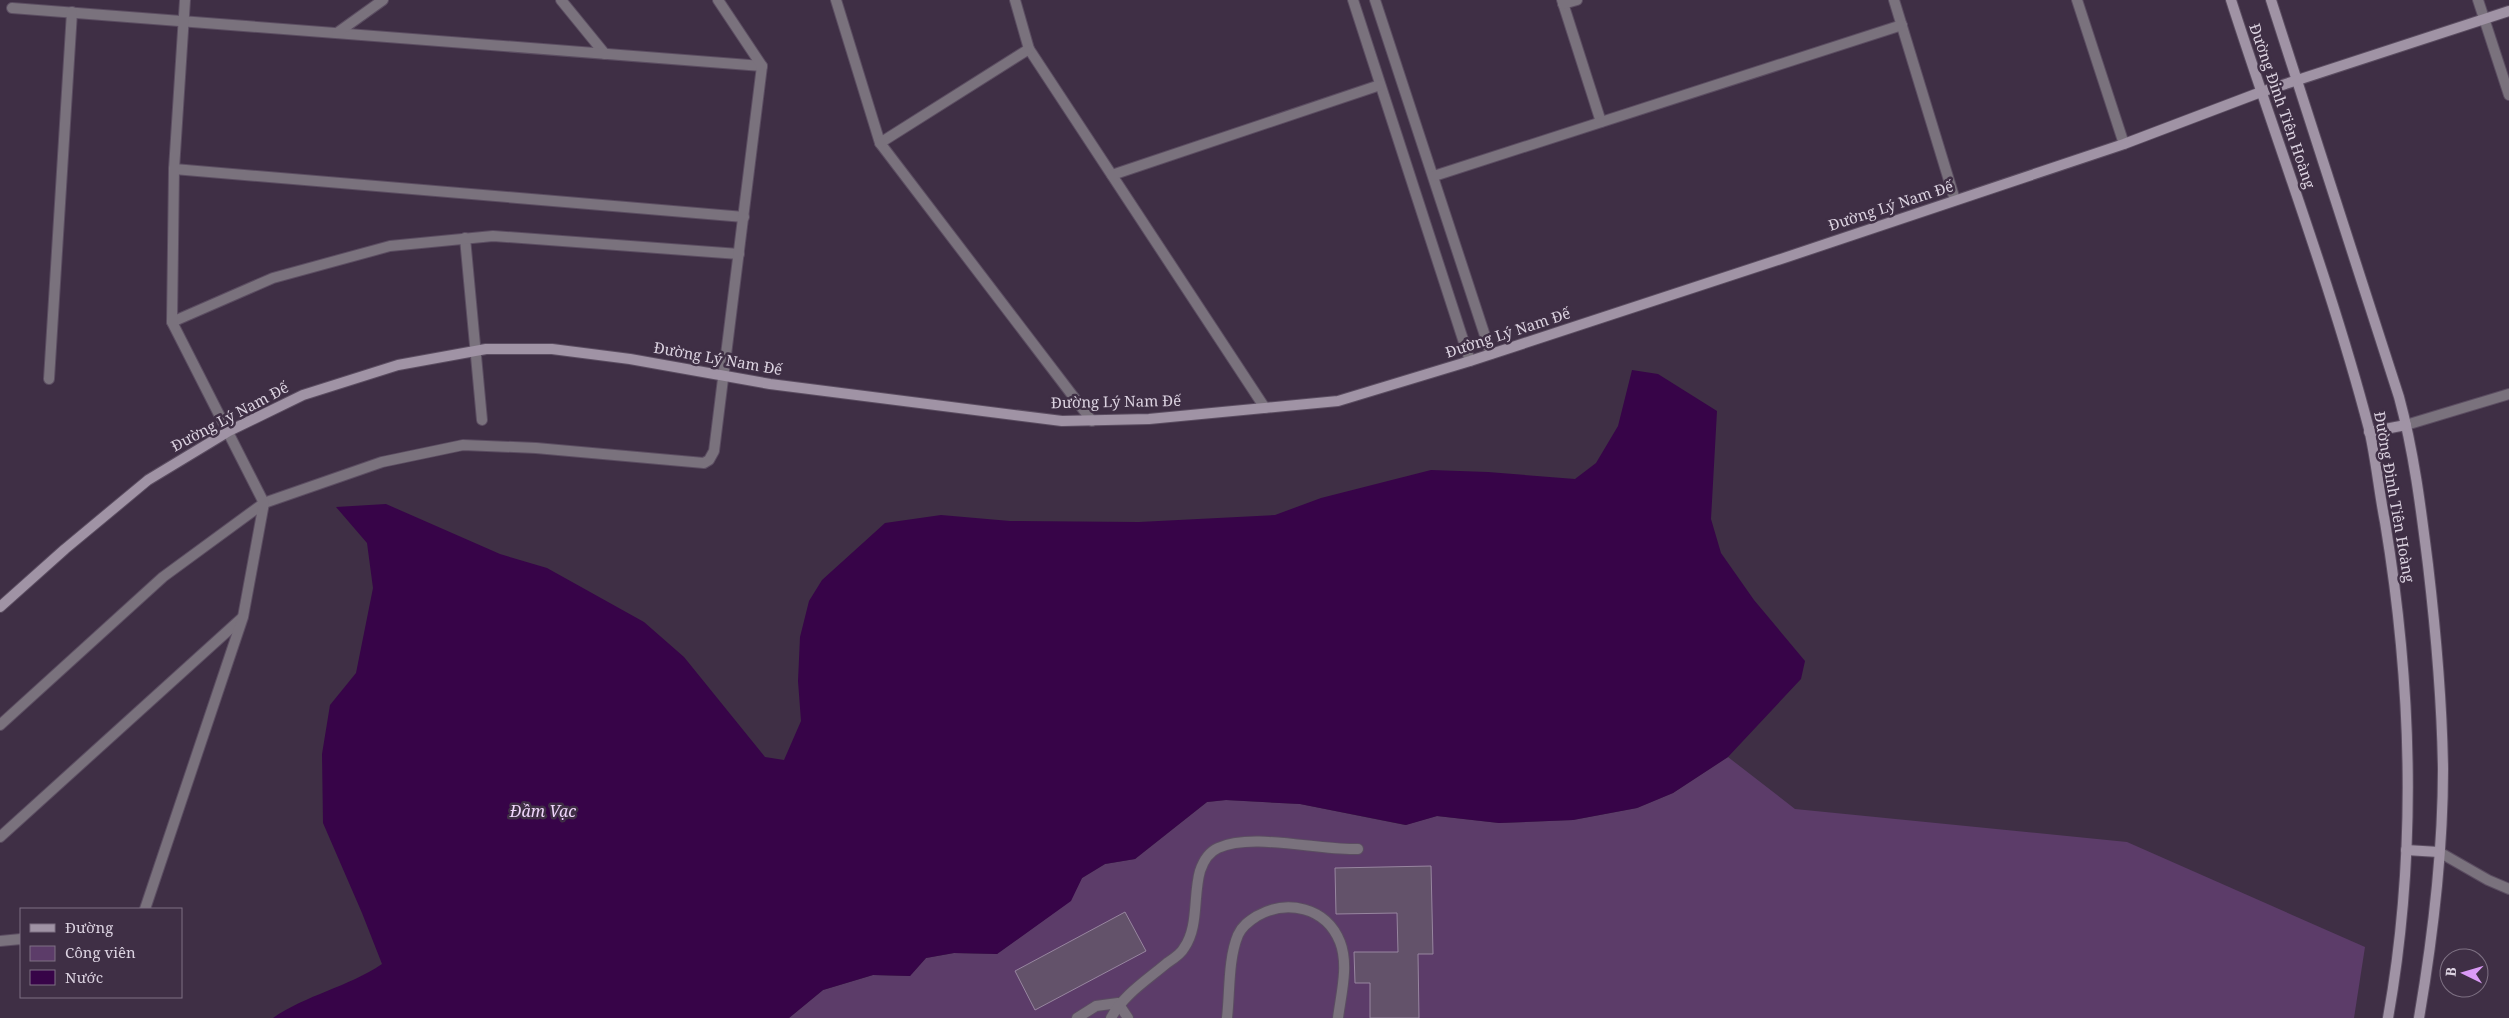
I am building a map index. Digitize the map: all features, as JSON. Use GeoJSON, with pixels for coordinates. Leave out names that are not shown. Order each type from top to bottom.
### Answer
{"type":"FeatureCollection","features":[{"type":"Feature","properties":{"kind":"street"},"geometry":{"type":"LineString","coordinates":[[145,908],[243,617],[264,503],[172,322],[174,169],[185,0]]}},
{"type":"Feature","properties":{"kind":"street"},"geometry":{"type":"LineString","coordinates":[[337,33],[383,0]]}},
{"type":"Feature","properties":{"kind":"street"},"geometry":{"type":"LineString","coordinates":[[561,0],[605,54]]}},
{"type":"Feature","properties":{"kind":"street"},"geometry":{"type":"LineString","coordinates":[[0,726],[163,577],[264,503],[382,462],[463,445],[536,448],[704,463],[709,460],[714,451],[762,66],[718,0]]}},
{"type":"Feature","properties":{"kind":"street"},"geometry":{"type":"LineString","coordinates":[[836,0],[880,143],[1092,421]]}},
{"type":"Feature","properties":{"kind":"street"},"geometry":{"type":"LineString","coordinates":[[1015,0],[1030,49],[1265,408]]}},
{"type":"Feature","properties":{"kind":"street"},"geometry":{"type":"LineString","coordinates":[[1353,0],[1470,361]]}},
{"type":"Feature","properties":{"kind":"street"},"geometry":{"type":"LineString","coordinates":[[1375,0],[1491,354]]}},
{"type":"Feature","properties":{"kind":"street"},"geometry":{"type":"LineString","coordinates":[[1577,0],[1563,2],[1601,122]]}},
{"type":"Feature","properties":{"kind":"street"},"geometry":{"type":"LineString","coordinates":[[1894,0],[1955,200]]}},
{"type":"Feature","properties":{"kind":"street"},"geometry":{"type":"LineString","coordinates":[[2077,0],[2124,144]]}},
{"type":"Feature","properties":{"kind":"street","name":"Đường Đinh Tiên Hoàng"},"geometry":{"type":"LineString","coordinates":[[2230,0],[2335,311],[2369,432],[2394,582],[2404,676],[2406,850],[2405,882],[2388,1018]]}},
{"type":"Feature","properties":{"kind":"street"},"geometry":{"type":"LineString","coordinates":[[2272,0],[2406,424],[2423,522],[2438,648],[2443,769],[2439,852],[2428,961],[2419,1018]]}},
{"type":"Feature","properties":{"kind":"street"},"geometry":{"type":"LineString","coordinates":[[2478,0],[2509,95]]}},
{"type":"Feature","properties":{"kind":"street"},"geometry":{"type":"LineString","coordinates":[[12,8],[762,66]]}},
{"type":"Feature","properties":{"kind":"street","name":"Đường Lý Nam Đế"},"geometry":{"type":"LineString","coordinates":[[0,607],[65,549],[148,480],[229,431],[303,395],[398,365],[474,352],[552,349],[630,359],[770,384],[1043,419],[1092,421],[1150,419],[1338,401],[1470,361],[2124,144],[2261,92],[2509,11]]}},
{"type":"Feature","properties":{"kind":"street"},"geometry":{"type":"LineString","coordinates":[[49,379],[72,12]]}},
{"type":"Feature","properties":{"kind":"street"},"geometry":{"type":"LineString","coordinates":[[1434,176],[1902,25]]}},
{"type":"Feature","properties":{"kind":"street"},"geometry":{"type":"LineString","coordinates":[[880,143],[1030,49]]}},
{"type":"Feature","properties":{"kind":"street"},"geometry":{"type":"LineString","coordinates":[[1112,175],[1380,85]]}},
{"type":"Feature","properties":{"kind":"street"},"geometry":{"type":"LineString","coordinates":[[174,169],[744,217]]}},
{"type":"Feature","properties":{"kind":"street"},"geometry":{"type":"LineString","coordinates":[[172,322],[274,278],[390,246],[493,236],[739,254]]}},
{"type":"Feature","properties":{"kind":"street"},"geometry":{"type":"LineString","coordinates":[[465,238],[474,352],[482,420]]}},
{"type":"Feature","properties":{"kind":"street"},"geometry":{"type":"LineString","coordinates":[[2369,432],[2406,424],[2509,394]]}},
{"type":"Feature","properties":{"kind":"street"},"geometry":{"type":"LineString","coordinates":[[0,838],[243,617]]}},
{"type":"Feature","properties":{"kind":"street"},"geometry":{"type":"LineString","coordinates":[[1111,1018],[1118,1003],[1183,950],[1190,937],[1196,885],[1201,867],[1208,855],[1218,848],[1236,843],[1271,842],[1358,849]]}},
{"type":"Feature","properties":{"kind":"street"},"geometry":{"type":"LineString","coordinates":[[2406,850],[2439,852],[2488,880],[2509,889]]}},
{"type":"Feature","properties":{"kind":"street"},"geometry":{"type":"LineString","coordinates":[[1227,1018],[1238,934],[1247,923],[1259,915],[1275,908],[1291,907],[1308,910],[1321,917],[1340,942],[1344,959],[1338,1018]]}},
{"type":"Feature","properties":{"kind":"street"},"geometry":{"type":"LineString","coordinates":[[0,941],[20,939]]}},
{"type":"Feature","properties":{"kind":"street"},"geometry":{"type":"LineString","coordinates":[[1077,1018],[1096,1006],[1118,1003]]}},
{"type":"Feature","properties":{"kind":"street"},"geometry":{"type":"LineString","coordinates":[[1118,1003],[1128,1018]]}},
{"type":"Feature","properties":{"kind":"green space"},"geometry":{"type":"Polygon","coordinates":[[[1728,757],[1795,809],[2127,842],[2365,947],[2354,1018],[789,1018],[823,990],[873,975],[910,976],[926,958],[954,953],[997,954],[1070,901],[1082,878],[1105,864],[1135,859],[1207,802],[1226,800],[1300,804],[1405,825],[1437,816],[1499,823],[1573,820],[1637,808],[1673,793],[1728,757]]]}},
{"type":"Feature","properties":{"kind":"water","name":"Đầm Vạc"},"geometry":{"type":"Polygon","coordinates":[[[1632,370],[1658,374],[1717,411],[1711,519],[1721,553],[1754,600],[1805,661],[1801,679],[1728,757],[1673,793],[1637,808],[1573,820],[1499,823],[1437,816],[1406,825],[1300,804],[1226,800],[1207,802],[1135,859],[1105,864],[1082,878],[1071,901],[997,954],[954,953],[926,958],[910,976],[873,975],[823,990],[789,1018],[273,1018],[299,1003],[355,979],[382,964],[323,823],[322,754],[330,705],[356,673],[373,588],[367,543],[336,507],[386,504],[500,554],[547,568],[644,622],[684,657],[765,757],[784,760],[801,721],[798,681],[800,637],[809,601],[822,580],[885,523],[941,515],[1010,521],[1139,522],[1275,515],[1321,498],[1431,470],[1488,472],[1575,479],[1596,463],[1618,426],[1632,370]]]}},
{"type":"Feature","properties":{"kind":"building"},"geometry":{"type":"Polygon","coordinates":[[[1431,866],[1433,954],[1418,954],[1419,1018],[1370,1018],[1370,983],[1355,983],[1354,952],[1398,952],[1397,913],[1336,914],[1335,868],[1431,866]]]}},
{"type":"Feature","properties":{"kind":"building"},"geometry":{"type":"Polygon","coordinates":[[[1125,912],[1146,951],[1035,1010],[1015,971],[1125,912]]]}}]}
